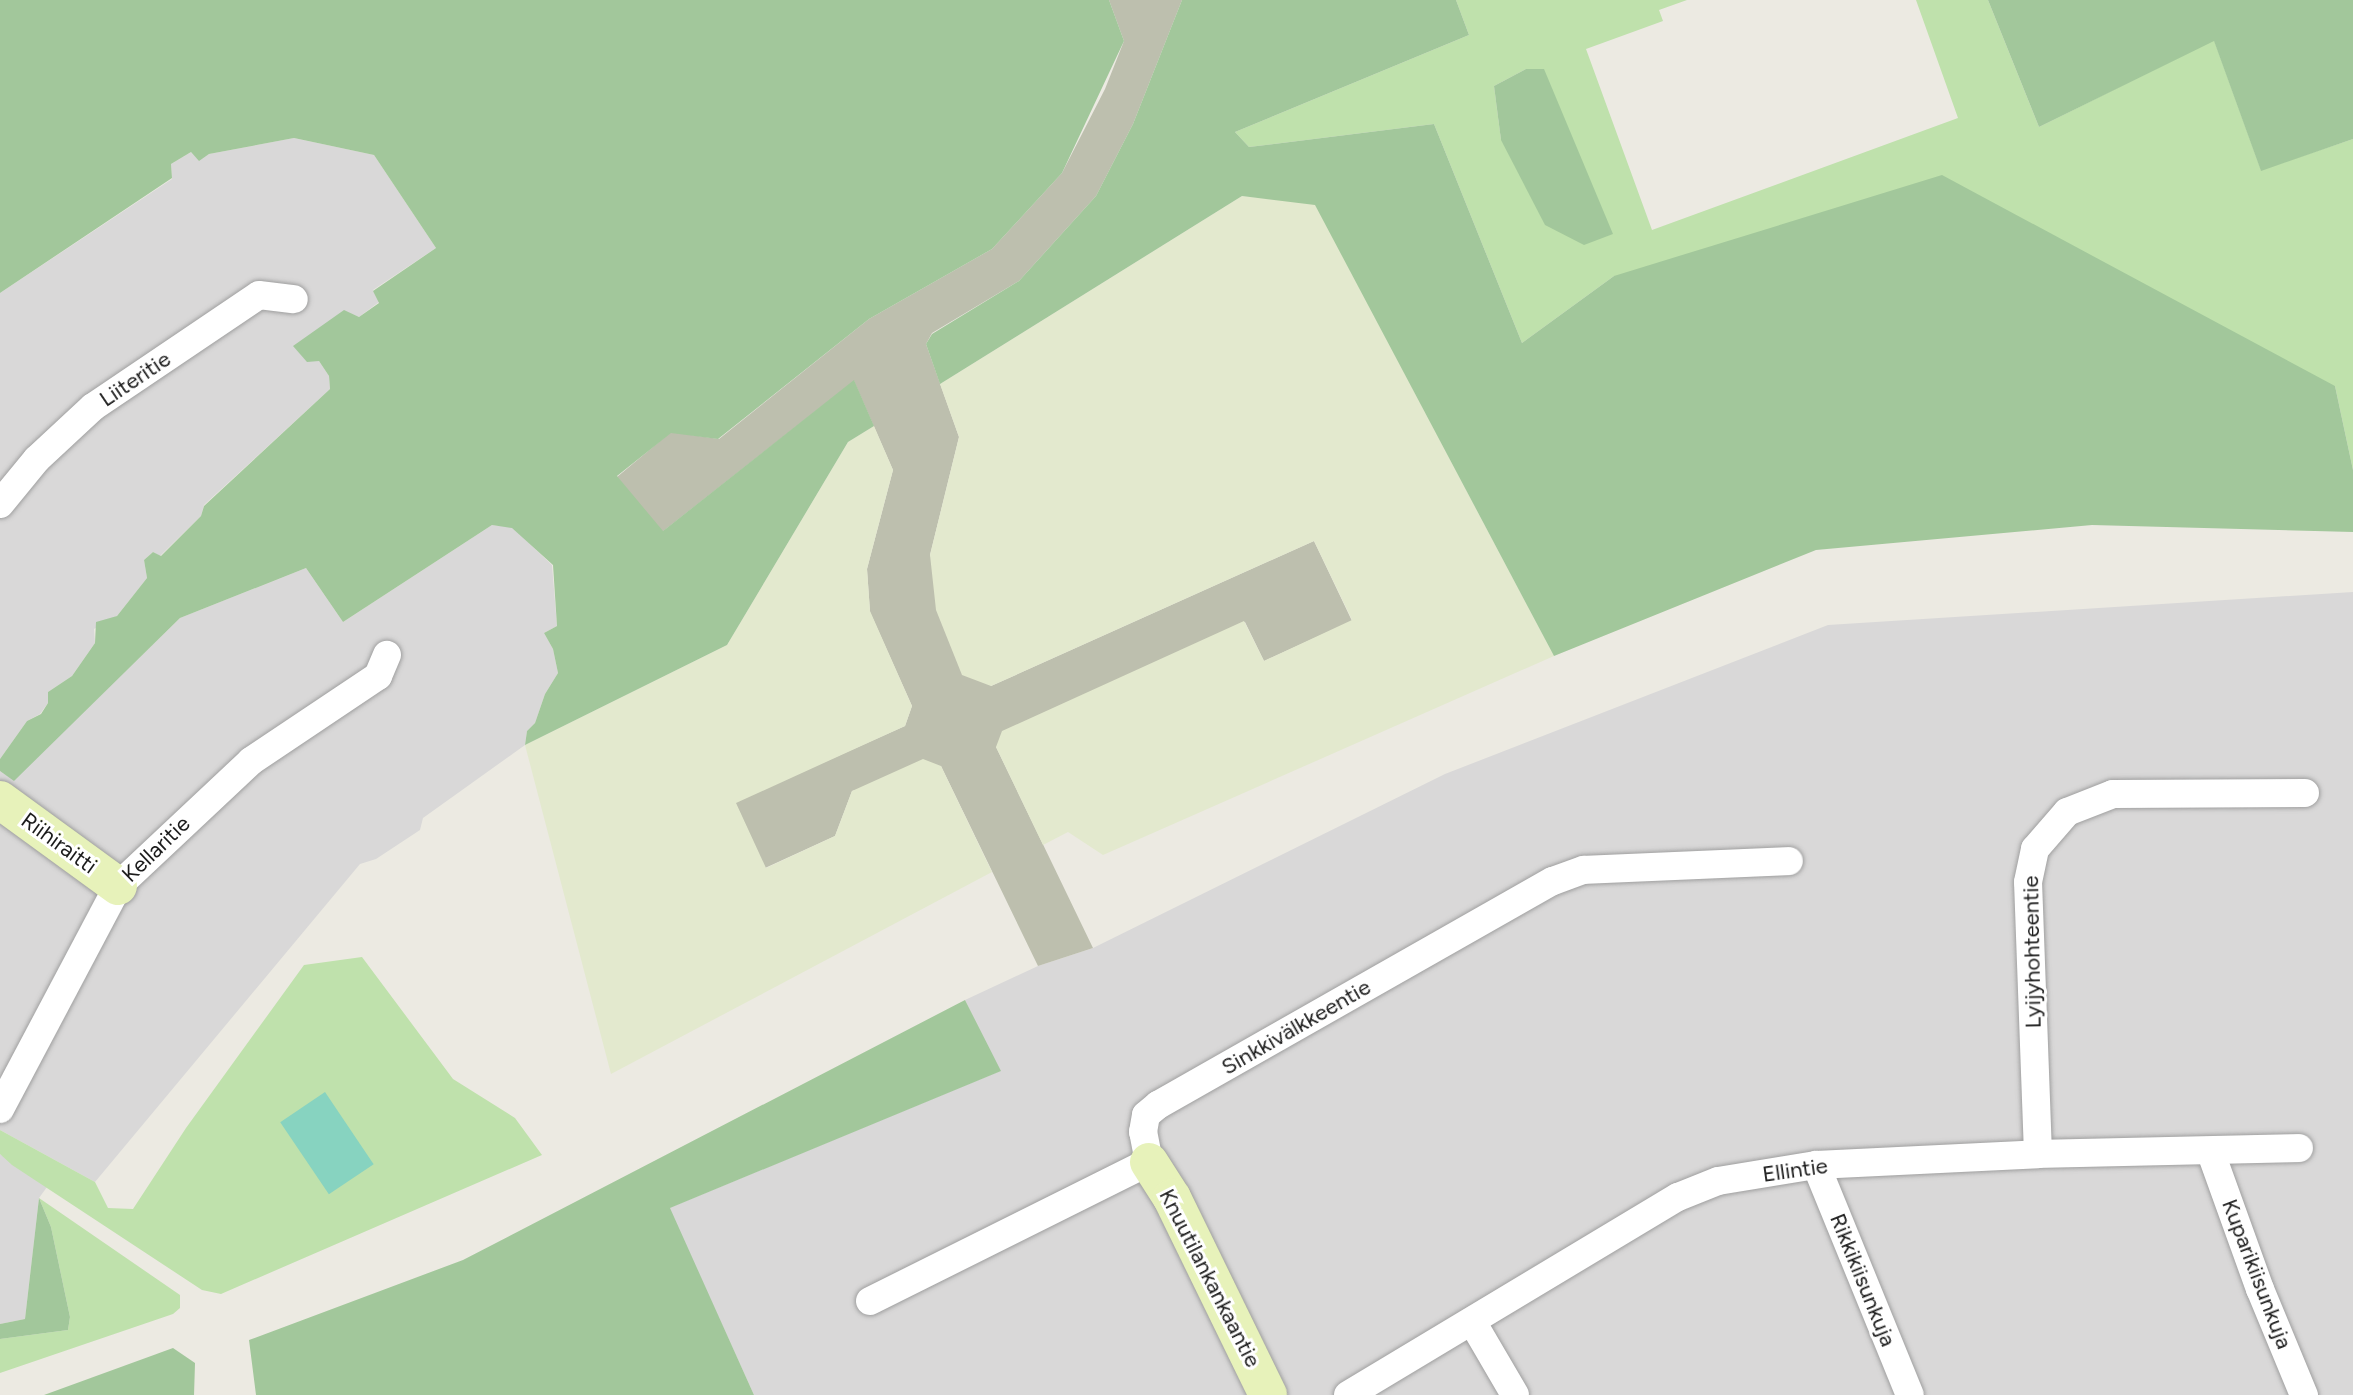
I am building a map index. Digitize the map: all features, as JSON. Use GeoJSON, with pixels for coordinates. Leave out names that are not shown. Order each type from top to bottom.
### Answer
{"type":"FeatureCollection","features":[{"type":"Feature","properties":{"kind":"street","name":"Liiteritie"},"geometry":{"type":"LineString","coordinates":[[0,504],[37,459],[93,407],[259,295],[294,299]]}},
{"type":"Feature","properties":{"kind":"street","name":"Kellaritie"},"geometry":{"type":"LineString","coordinates":[[0,1109],[118,886],[251,761],[378,676],[387,655]]}},
{"type":"Feature","properties":{"kind":"street","name":"Lyijyhohteentie"},"geometry":{"type":"LineString","coordinates":[[2038,1154],[2028,882],[2035,849],[2067,812],[2113,794],[2305,793]]}},
{"type":"Feature","properties":{"kind":"street","name":"Riihiraitti"},"geometry":{"type":"LineString","coordinates":[[0,800],[118,886]]}},
{"type":"Feature","properties":{"kind":"street","name":"Sinkkivälkkeentie"},"geometry":{"type":"LineString","coordinates":[[1149,1162],[1143,1132],[1146,1115],[1158,1105],[1553,881],[1584,870],[1789,861]]}},
{"type":"Feature","properties":{"kind":"street","name":"Ellintie"},"geometry":{"type":"LineString","coordinates":[[1348,1395],[1473,1323],[1678,1197],[1718,1181],[1816,1165],[2038,1154],[2211,1153],[2299,1148]]}},
{"type":"Feature","properties":{"kind":"street","name":"Kuparikiisunkuja"},"geometry":{"type":"LineString","coordinates":[[2211,1153],[2260,1289],[2304,1395]]}},
{"type":"Feature","properties":{"kind":"street"},"geometry":{"type":"LineString","coordinates":[[870,1301],[1149,1162]]}},
{"type":"Feature","properties":{"kind":"street","name":"Knuutilankankaantie"},"geometry":{"type":"LineString","coordinates":[[1149,1162],[1172,1198],[1268,1395]]}},
{"type":"Feature","properties":{"kind":"street","name":"Rikkikiisunkuja"},"geometry":{"type":"LineString","coordinates":[[1816,1165],[1910,1395]]}},
{"type":"Feature","properties":{"kind":"street"},"geometry":{"type":"LineString","coordinates":[[1473,1323],[1515,1395]]}},
{"type":"Feature","properties":{"kind":"shaded area"},"geometry":{"type":"Polygon","coordinates":[[[1109,0],[1182,0],[1133,124],[1096,196],[1019,281],[932,333],[926,344],[959,437],[930,555],[991,686],[1314,541],[1352,621],[1264,661],[1245,622],[996,747],[1093,948],[1038,966],[941,766],[852,791],[835,836],[765,868],[735,802],[905,726],[912,706],[870,612],[867,569],[893,470],[854,381],[662,532],[617,477],[671,432],[719,439],[869,319],[992,249],[1062,173],[1105,89],[1124,41],[1109,0]]]}},
{"type":"Feature","properties":{"kind":"shaded area"},"geometry":{"type":"Polygon","coordinates":[[[294,138],[374,155],[436,248],[373,290],[379,302],[359,317],[343,311],[319,361],[329,376],[330,389],[204,505],[201,516],[160,556],[153,552],[144,560],[147,578],[117,616],[94,629],[95,643],[72,676],[48,692],[48,703],[40,714],[27,721],[0,759],[0,293],[172,179],[171,164],[191,152],[199,160],[209,154],[294,138]]]}},
{"type":"Feature","properties":{"kind":"shaded area"},"geometry":{"type":"Polygon","coordinates":[[[1242,196],[1315,204],[1554,656],[1103,855],[1068,832],[1043,845],[996,747],[1002,731],[1244,621],[1264,661],[1352,620],[1314,541],[991,686],[962,675],[936,610],[930,555],[959,437],[940,384],[1242,196]]]}},
{"type":"Feature","properties":{"kind":"shaded area"},"geometry":{"type":"Polygon","coordinates":[[[874,426],[893,470],[867,569],[870,611],[912,706],[905,726],[736,803],[766,868],[835,836],[852,791],[923,759],[941,766],[992,872],[611,1074],[525,745],[727,645],[848,442],[874,426]]]}},
{"type":"Feature","properties":{"kind":"shaded area"},"geometry":{"type":"Polygon","coordinates":[[[492,525],[512,527],[552,565],[557,626],[544,633],[553,649],[558,673],[545,694],[535,723],[527,731],[525,745],[423,818],[420,830],[376,859],[360,864],[95,1182],[0,1130],[0,771],[14,780],[180,618],[306,568],[343,622],[492,525]]]}},
{"type":"Feature","properties":{"kind":"shaded area"},"geometry":{"type":"Polygon","coordinates":[[[2353,592],[2353,1395],[754,1395],[669,1208],[1000,1071],[965,1000],[1038,966],[1093,948],[1445,774],[1828,625],[2353,592]]]}},
{"type":"Feature","properties":{"kind":"shaded area"},"geometry":{"type":"Polygon","coordinates":[[[0,1154],[47,1187],[39,1198],[25,1319],[0,1324],[0,1154]]]}},
{"type":"Feature","properties":{"kind":"green space"},"geometry":{"type":"Polygon","coordinates":[[[0,0],[1109,0],[1124,41],[1062,173],[992,249],[869,319],[718,439],[671,433],[617,476],[663,531],[854,380],[874,426],[848,442],[727,645],[525,745],[527,731],[535,723],[545,694],[558,673],[553,649],[544,633],[557,626],[553,565],[512,528],[492,525],[343,622],[306,568],[180,618],[14,781],[0,771],[0,759],[27,721],[41,714],[48,703],[48,692],[72,676],[95,643],[96,622],[117,616],[147,578],[144,560],[153,552],[161,556],[201,516],[204,506],[330,389],[329,376],[319,361],[307,362],[293,346],[344,310],[359,317],[379,303],[373,291],[436,248],[374,155],[294,138],[209,154],[199,161],[191,152],[171,164],[172,178],[0,293],[0,0]]]}},
{"type":"Feature","properties":{"kind":"green space"},"geometry":{"type":"Polygon","coordinates":[[[1182,0],[1456,0],[1469,35],[1235,132],[1249,147],[1434,124],[1522,343],[1614,276],[1942,175],[2335,386],[2353,470],[2353,532],[2092,525],[1816,550],[1554,656],[1315,205],[1242,196],[940,384],[926,344],[932,334],[1019,281],[1096,196],[1133,124],[1182,0]]]}},
{"type":"Feature","properties":{"kind":"green space"},"geometry":{"type":"Polygon","coordinates":[[[1456,0],[1687,0],[1659,10],[1663,21],[1586,49],[1652,230],[1958,118],[1916,0],[1988,0],[2039,127],[2214,40],[2261,170],[2353,139],[2353,470],[2335,386],[1614,276],[1522,343],[1434,124],[1249,147],[1235,132],[1469,35],[1456,0]],[[1526,69],[1494,86],[1501,140],[1526,69]]]}},
{"type":"Feature","properties":{"kind":"green space"},"geometry":{"type":"Polygon","coordinates":[[[1988,0],[2353,0],[2353,139],[2261,171],[2214,41],[2039,127],[1988,0]]]}},
{"type":"Feature","properties":{"kind":"green space"},"geometry":{"type":"Polygon","coordinates":[[[1526,69],[1544,69],[1613,234],[1584,245],[1545,225],[1501,140],[1494,86],[1526,69]]]}},
{"type":"Feature","properties":{"kind":"green space"},"geometry":{"type":"Polygon","coordinates":[[[362,957],[453,1079],[515,1118],[542,1155],[221,1294],[202,1290],[12,1165],[0,1154],[0,1130],[95,1182],[108,1208],[133,1209],[186,1128],[304,965],[362,957]]]}},
{"type":"Feature","properties":{"kind":"green space"},"geometry":{"type":"Polygon","coordinates":[[[965,1000],[1001,1071],[670,1208],[754,1395],[256,1395],[249,1340],[463,1260],[965,1000]]]}},
{"type":"Feature","properties":{"kind":"green space"},"geometry":{"type":"Polygon","coordinates":[[[325,1092],[374,1164],[329,1194],[280,1122],[325,1092]]]}},
{"type":"Feature","properties":{"kind":"green space"},"geometry":{"type":"Polygon","coordinates":[[[39,1198],[180,1295],[180,1308],[173,1314],[0,1373],[0,1339],[68,1330],[70,1317],[51,1227],[39,1198]]]}},
{"type":"Feature","properties":{"kind":"green space"},"geometry":{"type":"Polygon","coordinates":[[[39,1198],[51,1227],[70,1317],[68,1330],[0,1339],[0,1324],[25,1319],[39,1198]]]}},
{"type":"Feature","properties":{"kind":"green space"},"geometry":{"type":"Polygon","coordinates":[[[173,1348],[195,1363],[194,1395],[44,1395],[173,1348]]]}}]}
